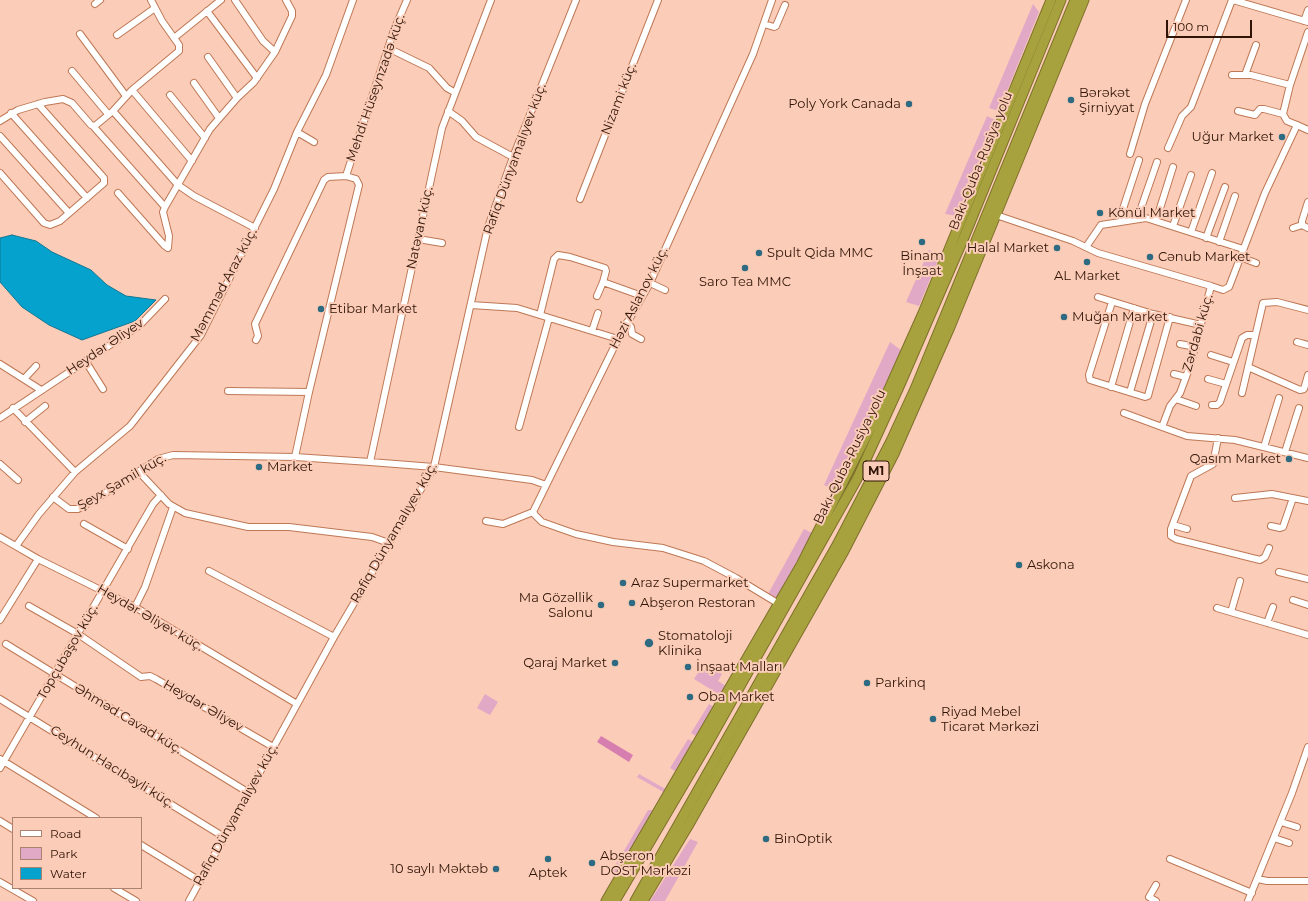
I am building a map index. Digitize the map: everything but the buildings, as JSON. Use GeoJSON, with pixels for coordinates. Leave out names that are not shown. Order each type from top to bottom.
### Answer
{"type":"FeatureCollection","features":[{"type":"Feature","properties":{"kind":"highway"},"geometry":{"type":"LineString","coordinates":[[606,901],[779,604],[818,532],[880,409],[925,306],[1051,0]]}},
{"type":"Feature","properties":{"kind":"highway","name":"Bakı-Quba-Rusiya yolu"},"geometry":{"type":"LineString","coordinates":[[615,901],[708,744],[857,479],[965,235],[1061,0]]}},
{"type":"Feature","properties":{"kind":"highway","name":"Bakı-Quba-Rusiya yolu"},"geometry":{"type":"LineString","coordinates":[[635,901],[834,552],[869,486],[915,389],[1075,0]]}},
{"type":"Feature","properties":{"kind":"highway"},"geometry":{"type":"LineString","coordinates":[[643,901],[688,826],[829,578],[884,476],[944,342],[1084,0]]}},
{"type":"Feature","properties":{"kind":"street"},"geometry":{"type":"LineString","coordinates":[[93,126],[110,112],[132,90],[179,51],[179,45],[151,0]]}},
{"type":"Feature","properties":{"kind":"street"},"geometry":{"type":"LineString","coordinates":[[174,38],[221,0]]}},
{"type":"Feature","properties":{"kind":"street"},"geometry":{"type":"LineString","coordinates":[[235,0],[263,41],[275,52]]}},
{"type":"Feature","properties":{"kind":"street"},"geometry":{"type":"LineString","coordinates":[[118,193],[167,248],[169,247],[164,217],[165,207],[205,138],[219,118],[257,78],[275,52],[292,16],[290,7],[286,0]]}},
{"type":"Feature","properties":{"kind":"street","name":"Məmməd Araz küç."},"geometry":{"type":"LineString","coordinates":[[16,546],[53,497],[75,472],[130,426],[201,335],[274,189],[297,132],[333,59],[353,0]]}},
{"type":"Feature","properties":{"kind":"street","name":"Mehdi Hüseynzadə küç."},"geometry":{"type":"LineString","coordinates":[[346,176],[388,48],[407,0]]}},
{"type":"Feature","properties":{"kind":"street","name":"Natəvan küç."},"geometry":{"type":"LineString","coordinates":[[370,462],[436,148],[454,92],[491,0]]}},
{"type":"Feature","properties":{"kind":"street","name":"Rafiq Dünyamalıyev küç."},"geometry":{"type":"LineString","coordinates":[[189,901],[334,637],[434,467],[488,227],[513,157],[576,0]]}},
{"type":"Feature","properties":{"kind":"street","name":"Nizami küç."},"geometry":{"type":"LineString","coordinates":[[580,198],[658,0]]}},
{"type":"Feature","properties":{"kind":"street","name":"Həzi Aslanov küç."},"geometry":{"type":"LineString","coordinates":[[533,512],[618,339],[650,283],[743,77],[772,0]]}},
{"type":"Feature","properties":{"kind":"street"},"geometry":{"type":"LineString","coordinates":[[1130,154],[1145,104],[1186,0]]}},
{"type":"Feature","properties":{"kind":"street"},"geometry":{"type":"LineString","coordinates":[[1168,148],[1184,113],[1191,107],[1233,0],[1306,21],[1308,10]]}},
{"type":"Feature","properties":{"kind":"street"},"geometry":{"type":"LineString","coordinates":[[764,24],[774,27],[776,26],[785,5]]}},
{"type":"Feature","properties":{"kind":"street"},"geometry":{"type":"LineString","coordinates":[[117,35],[155,8]]}},
{"type":"Feature","properties":{"kind":"street"},"geometry":{"type":"LineString","coordinates":[[207,11],[257,78]]}},
{"type":"Feature","properties":{"kind":"street"},"geometry":{"type":"LineString","coordinates":[[1308,32],[1290,84],[1283,114],[1287,121],[1308,130]]}},
{"type":"Feature","properties":{"kind":"street"},"geometry":{"type":"LineString","coordinates":[[80,34],[126,96]]}},
{"type":"Feature","properties":{"kind":"street"},"geometry":{"type":"LineString","coordinates":[[1246,75],[1256,45]]}},
{"type":"Feature","properties":{"kind":"street"},"geometry":{"type":"LineString","coordinates":[[388,48],[429,68],[447,88],[454,92]]}},
{"type":"Feature","properties":{"kind":"street"},"geometry":{"type":"LineString","coordinates":[[208,57],[237,98]]}},
{"type":"Feature","properties":{"kind":"street"},"geometry":{"type":"LineString","coordinates":[[72,71],[178,185],[194,196],[255,228]]}},
{"type":"Feature","properties":{"kind":"street"},"geometry":{"type":"LineString","coordinates":[[1232,75],[1246,75],[1290,84]]}},
{"type":"Feature","properties":{"kind":"street"},"geometry":{"type":"LineString","coordinates":[[194,83],[219,118]]}},
{"type":"Feature","properties":{"kind":"street"},"geometry":{"type":"LineString","coordinates":[[132,90],[192,162]]}},
{"type":"Feature","properties":{"kind":"street"},"geometry":{"type":"LineString","coordinates":[[170,95],[205,138]]}},
{"type":"Feature","properties":{"kind":"street"},"geometry":{"type":"LineString","coordinates":[[0,121],[11,113],[38,104],[58,99],[68,101],[93,126],[165,207]]}},
{"type":"Feature","properties":{"kind":"street"},"geometry":{"type":"LineString","coordinates":[[0,173],[44,223],[50,225],[60,221],[104,183],[104,178],[38,104]]}},
{"type":"Feature","properties":{"kind":"street"},"geometry":{"type":"LineString","coordinates":[[1238,111],[1254,114],[1264,109],[1283,114]]}},
{"type":"Feature","properties":{"kind":"street"},"geometry":{"type":"LineString","coordinates":[[448,110],[462,121],[476,137],[513,157]]}},
{"type":"Feature","properties":{"kind":"street"},"geometry":{"type":"LineString","coordinates":[[11,113],[87,198]]}},
{"type":"Feature","properties":{"kind":"street","name":"Zərdabi küç."},"geometry":{"type":"LineString","coordinates":[[1162,427],[1170,406],[1176,399],[1186,377],[1196,347],[1211,286],[1224,290],[1228,288],[1265,193],[1297,126]]}},
{"type":"Feature","properties":{"kind":"street"},"geometry":{"type":"LineString","coordinates":[[297,132],[314,142]]}},
{"type":"Feature","properties":{"kind":"street"},"geometry":{"type":"LineString","coordinates":[[0,136],[69,213]]}},
{"type":"Feature","properties":{"kind":"street"},"geometry":{"type":"LineString","coordinates":[[1122,221],[1122,215],[1139,160]]}},
{"type":"Feature","properties":{"kind":"street"},"geometry":{"type":"LineString","coordinates":[[1140,218],[1140,210],[1156,162]]}},
{"type":"Feature","properties":{"kind":"street"},"geometry":{"type":"LineString","coordinates":[[1156,221],[1173,167]]}},
{"type":"Feature","properties":{"kind":"street"},"geometry":{"type":"LineString","coordinates":[[1191,232],[1212,173]]}},
{"type":"Feature","properties":{"kind":"street"},"geometry":{"type":"LineString","coordinates":[[1173,226],[1191,175]]}},
{"type":"Feature","properties":{"kind":"street","name":"Mehdi Hüseynzadə küç."},"geometry":{"type":"LineString","coordinates":[[256,340],[258,336],[256,324],[324,180],[328,176],[346,176],[356,180],[359,185],[309,392],[295,457]]}},
{"type":"Feature","properties":{"kind":"street"},"geometry":{"type":"LineString","coordinates":[[1206,238],[1225,186]]}},
{"type":"Feature","properties":{"kind":"street"},"geometry":{"type":"LineString","coordinates":[[1219,242],[1235,196]]}},
{"type":"Feature","properties":{"kind":"street"},"geometry":{"type":"LineString","coordinates":[[1293,228],[1305,226],[1302,221],[1308,202]]}},
{"type":"Feature","properties":{"kind":"street"},"geometry":{"type":"LineString","coordinates":[[996,215],[1073,241],[1110,257],[1211,286]]}},
{"type":"Feature","properties":{"kind":"street"},"geometry":{"type":"LineString","coordinates":[[1086,247],[1101,225],[1140,218],[1173,226],[1243,249]]}},
{"type":"Feature","properties":{"kind":"street"},"geometry":{"type":"LineString","coordinates":[[418,239],[442,244]]}},
{"type":"Feature","properties":{"kind":"street"},"geometry":{"type":"LineString","coordinates":[[540,315],[554,259],[558,255],[570,257],[605,268],[606,271],[603,282],[597,296]]}},
{"type":"Feature","properties":{"kind":"street"},"geometry":{"type":"LineString","coordinates":[[1240,257],[1256,263]]}},
{"type":"Feature","properties":{"kind":"street"},"geometry":{"type":"LineString","coordinates":[[603,282],[642,296]]}},
{"type":"Feature","properties":{"kind":"street"},"geometry":{"type":"LineString","coordinates":[[650,283],[665,290]]}},
{"type":"Feature","properties":{"kind":"street"},"geometry":{"type":"LineString","coordinates":[[1098,297],[1153,314],[1202,325]]}},
{"type":"Feature","properties":{"kind":"street","name":"Heydər Əliyev"},"geometry":{"type":"LineString","coordinates":[[1,414],[86,362],[140,325],[165,299]]}},
{"type":"Feature","properties":{"kind":"street"},"geometry":{"type":"LineString","coordinates":[[1242,393],[1261,306],[1267,301],[1308,310]]}},
{"type":"Feature","properties":{"kind":"street"},"geometry":{"type":"LineString","coordinates":[[1112,302],[1089,378],[1092,382],[1145,397],[1148,396],[1170,317]]}},
{"type":"Feature","properties":{"kind":"street"},"geometry":{"type":"LineString","coordinates":[[471,305],[511,307],[618,339]]}},
{"type":"Feature","properties":{"kind":"street"},"geometry":{"type":"LineString","coordinates":[[1111,387],[1134,308]]}},
{"type":"Feature","properties":{"kind":"street"},"geometry":{"type":"LineString","coordinates":[[592,331],[598,313]]}},
{"type":"Feature","properties":{"kind":"street"},"geometry":{"type":"LineString","coordinates":[[1130,392],[1153,314]]}},
{"type":"Feature","properties":{"kind":"street"},"geometry":{"type":"LineString","coordinates":[[519,427],[549,318]]}},
{"type":"Feature","properties":{"kind":"street"},"geometry":{"type":"LineString","coordinates":[[627,322],[631,327],[632,334],[641,339]]}},
{"type":"Feature","properties":{"kind":"street"},"geometry":{"type":"LineString","coordinates":[[1212,405],[1219,404],[1243,336],[1255,335]]}},
{"type":"Feature","properties":{"kind":"street"},"geometry":{"type":"LineString","coordinates":[[1297,342],[1308,345]]}},
{"type":"Feature","properties":{"kind":"street"},"geometry":{"type":"LineString","coordinates":[[1180,344],[1196,347]]}},
{"type":"Feature","properties":{"kind":"street"},"geometry":{"type":"LineString","coordinates":[[1211,355],[1233,362]]}},
{"type":"Feature","properties":{"kind":"street"},"geometry":{"type":"LineString","coordinates":[[86,362],[103,388]]}},
{"type":"Feature","properties":{"kind":"street"},"geometry":{"type":"LineString","coordinates":[[0,364],[41,390]]}},
{"type":"Feature","properties":{"kind":"street"},"geometry":{"type":"LineString","coordinates":[[24,379],[36,366]]}},
{"type":"Feature","properties":{"kind":"street"},"geometry":{"type":"LineString","coordinates":[[1248,367],[1300,390],[1304,389],[1308,375]]}},
{"type":"Feature","properties":{"kind":"street"},"geometry":{"type":"LineString","coordinates":[[1174,374],[1186,377]]}},
{"type":"Feature","properties":{"kind":"street"},"geometry":{"type":"LineString","coordinates":[[1208,379],[1226,384]]}},
{"type":"Feature","properties":{"kind":"street"},"geometry":{"type":"LineString","coordinates":[[228,391],[309,392]]}},
{"type":"Feature","properties":{"kind":"street"},"geometry":{"type":"LineString","coordinates":[[1264,447],[1279,398]]}},
{"type":"Feature","properties":{"kind":"street"},"geometry":{"type":"LineString","coordinates":[[1176,399],[1196,406]]}},
{"type":"Feature","properties":{"kind":"street"},"geometry":{"type":"LineString","coordinates":[[25,422],[45,406]]}},
{"type":"Feature","properties":{"kind":"street"},"geometry":{"type":"LineString","coordinates":[[13,408],[75,472]]}},
{"type":"Feature","properties":{"kind":"street"},"geometry":{"type":"LineString","coordinates":[[1285,452],[1298,408]]}},
{"type":"Feature","properties":{"kind":"street"},"geometry":{"type":"LineString","coordinates":[[1124,413],[1187,436],[1218,438],[1308,458]]}},
{"type":"Feature","properties":{"kind":"street"},"geometry":{"type":"LineString","coordinates":[[1218,438],[1213,464],[1191,476],[1170,533],[1173,538],[1251,558],[1264,559],[1269,548]]}},
{"type":"Feature","properties":{"kind":"street","name":"Şeyx Şamil küç."},"geometry":{"type":"LineString","coordinates":[[53,497],[68,509],[78,509],[158,459],[168,455],[295,457],[434,467],[532,480],[546,485]]}},
{"type":"Feature","properties":{"kind":"street"},"geometry":{"type":"LineString","coordinates":[[0,464],[18,480]]}},
{"type":"Feature","properties":{"kind":"street"},"geometry":{"type":"LineString","coordinates":[[139,472],[173,507],[185,513],[248,527],[289,527],[372,537],[389,543]]}},
{"type":"Feature","properties":{"kind":"street"},"geometry":{"type":"LineString","coordinates":[[1235,498],[1268,494],[1308,501]]}},
{"type":"Feature","properties":{"kind":"street","name":"Topçubaşov küç."},"geometry":{"type":"LineString","coordinates":[[0,768],[2,760],[55,674],[153,504],[161,495]]}},
{"type":"Feature","properties":{"kind":"street"},"geometry":{"type":"LineString","coordinates":[[1271,526],[1280,528],[1283,527],[1293,498]]}},
{"type":"Feature","properties":{"kind":"street"},"geometry":{"type":"LineString","coordinates":[[135,607],[144,587],[173,507]]}},
{"type":"Feature","properties":{"kind":"street"},"geometry":{"type":"LineString","coordinates":[[486,521],[503,524],[533,512],[538,519],[547,524],[576,534],[613,542],[663,548],[704,562],[736,578],[779,604]]}},
{"type":"Feature","properties":{"kind":"street"},"geometry":{"type":"LineString","coordinates":[[84,524],[128,549]]}},
{"type":"Feature","properties":{"kind":"street"},"geometry":{"type":"LineString","coordinates":[[1173,525],[1187,529]]}},
{"type":"Feature","properties":{"kind":"street","name":"Heydər Əliyev küç."},"geometry":{"type":"LineString","coordinates":[[0,537],[38,560],[103,590],[135,607],[297,704]]}},
{"type":"Feature","properties":{"kind":"street"},"geometry":{"type":"LineString","coordinates":[[0,620],[38,560]]}},
{"type":"Feature","properties":{"kind":"street"},"geometry":{"type":"LineString","coordinates":[[209,572],[334,637]]}},
{"type":"Feature","properties":{"kind":"street"},"geometry":{"type":"LineString","coordinates":[[1279,572],[1308,579]]}},
{"type":"Feature","properties":{"kind":"street"},"geometry":{"type":"LineString","coordinates":[[1231,612],[1240,580]]}},
{"type":"Feature","properties":{"kind":"street"},"geometry":{"type":"LineString","coordinates":[[1293,600],[1308,605]]}},
{"type":"Feature","properties":{"kind":"street","name":"Heydər Əliyev"},"geometry":{"type":"LineString","coordinates":[[29,606],[78,634],[141,677],[150,676],[156,679],[273,747]]}},
{"type":"Feature","properties":{"kind":"street"},"geometry":{"type":"LineString","coordinates":[[1267,623],[1272,607]]}},
{"type":"Feature","properties":{"kind":"street"},"geometry":{"type":"LineString","coordinates":[[1216,608],[1308,635]]}},
{"type":"Feature","properties":{"kind":"street","name":"Əhməd Cavad küç."},"geometry":{"type":"LineString","coordinates":[[6,644],[249,793]]}},
{"type":"Feature","properties":{"kind":"street","name":"Ceyhun Hacıbəyli küç."},"geometry":{"type":"LineString","coordinates":[[0,699],[30,716],[224,837]]}},
{"type":"Feature","properties":{"kind":"street"},"geometry":{"type":"LineString","coordinates":[[1248,901],[1281,822],[1308,750]]}},
{"type":"Feature","properties":{"kind":"street"},"geometry":{"type":"LineString","coordinates":[[2,760],[94,817]]}},
{"type":"Feature","properties":{"kind":"street"},"geometry":{"type":"LineString","coordinates":[[0,821],[12,828]]}},
{"type":"Feature","properties":{"kind":"street"},"geometry":{"type":"LineString","coordinates":[[1281,822],[1297,827]]}},
{"type":"Feature","properties":{"kind":"street"},"geometry":{"type":"LineString","coordinates":[[1274,838],[1289,843]]}},
{"type":"Feature","properties":{"kind":"street"},"geometry":{"type":"LineString","coordinates":[[142,846],[200,881]]}},
{"type":"Feature","properties":{"kind":"street"},"geometry":{"type":"LineString","coordinates":[[1170,860],[1252,893]]}},
{"type":"Feature","properties":{"kind":"street"},"geometry":{"type":"LineString","coordinates":[[1258,879],[1267,881],[1308,881]]}},
{"type":"Feature","properties":{"kind":"street"},"geometry":{"type":"LineString","coordinates":[[0,882],[12,889]]}},
{"type":"Feature","properties":{"kind":"street"},"geometry":{"type":"LineString","coordinates":[[1156,885],[1149,897],[1156,901]]}},
{"type":"Feature","properties":{"kind":"street"},"geometry":{"type":"LineString","coordinates":[[12,889],[33,901]]}},
{"type":"Feature","properties":{"kind":"street"},"geometry":{"type":"LineString","coordinates":[[116,889],[136,901]]}},
{"type":"Feature","properties":{"kind":"green space"},"geometry":{"type":"Polygon","coordinates":[[[1033,4],[1039,12],[999,111],[989,108],[1033,4]]]}},
{"type":"Feature","properties":{"kind":"green space"},"geometry":{"type":"Polygon","coordinates":[[[987,116],[995,120],[957,216],[945,214],[987,116]]]}},
{"type":"Feature","properties":{"kind":"green space"},"geometry":{"type":"Polygon","coordinates":[[[929,250],[940,255],[919,306],[906,302],[929,250]]]}},
{"type":"Feature","properties":{"kind":"green space"},"geometry":{"type":"Polygon","coordinates":[[[890,342],[901,350],[836,490],[824,485],[890,342]]]}},
{"type":"Feature","properties":{"kind":"green space"},"geometry":{"type":"Polygon","coordinates":[[[804,529],[812,533],[777,598],[768,594],[804,529]]]}},
{"type":"Feature","properties":{"kind":"green space"},"geometry":{"type":"Polygon","coordinates":[[[701,668],[711,674],[714,669],[722,674],[718,681],[726,686],[720,695],[694,679],[701,668]]]}},
{"type":"Feature","properties":{"kind":"green space"},"geometry":{"type":"Polygon","coordinates":[[[485,694],[498,702],[490,715],[477,708],[485,694]]]}},
{"type":"Feature","properties":{"kind":"green space"},"geometry":{"type":"Polygon","coordinates":[[[709,704],[714,707],[696,736],[691,733],[709,704]]]}},
{"type":"Feature","properties":{"kind":"green space"},"geometry":{"type":"Polygon","coordinates":[[[688,739],[693,742],[675,771],[670,768],[688,739]]]}},
{"type":"Feature","properties":{"kind":"green space"},"geometry":{"type":"Polygon","coordinates":[[[639,774],[667,790],[665,793],[637,777],[639,774]]]}},
{"type":"Feature","properties":{"kind":"green space"},"geometry":{"type":"Polygon","coordinates":[[[648,810],[654,810],[615,878],[612,871],[648,810]]]}},
{"type":"Feature","properties":{"kind":"green space"},"geometry":{"type":"Polygon","coordinates":[[[690,839],[698,842],[665,901],[650,901],[690,839]]]}},
{"type":"Feature","properties":{"kind":"shaded area"},"geometry":{"type":"Polygon","coordinates":[[[601,736],[633,755],[629,762],[597,742],[601,736]]]}},
{"type":"Feature","properties":{"kind":"water"},"geometry":{"type":"Polygon","coordinates":[[[12,235],[36,241],[52,252],[91,270],[107,285],[126,296],[156,300],[135,321],[82,340],[49,325],[22,307],[0,282],[0,238],[12,235]]]}},
{"type":"Feature","properties":{"kind":"place","name":"Bərəkət Şirniyyat"},"geometry":{"type":"Point","coordinates":[1071,100]}},
{"type":"Feature","properties":{"kind":"place","name":"Poly York Canada"},"geometry":{"type":"Point","coordinates":[909,104]}},
{"type":"Feature","properties":{"kind":"place","name":"Uğur Market"},"geometry":{"type":"Point","coordinates":[1282,137]}},
{"type":"Feature","properties":{"kind":"place","name":"Könül Market"},"geometry":{"type":"Point","coordinates":[1100,213]}},
{"type":"Feature","properties":{"kind":"place","name":"Binam İnşaat"},"geometry":{"type":"Point","coordinates":[922,242]}},
{"type":"Feature","properties":{"kind":"place","name":"Halal Market"},"geometry":{"type":"Point","coordinates":[1057,248]}},
{"type":"Feature","properties":{"kind":"place","name":"Spult Qida MMC"},"geometry":{"type":"Point","coordinates":[759,253]}},
{"type":"Feature","properties":{"kind":"place","name":"Cənub Market"},"geometry":{"type":"Point","coordinates":[1150,257]}},
{"type":"Feature","properties":{"kind":"place","name":"AL Market"},"geometry":{"type":"Point","coordinates":[1087,262]}},
{"type":"Feature","properties":{"kind":"place","name":"Saro Tea MMC"},"geometry":{"type":"Point","coordinates":[745,268]}},
{"type":"Feature","properties":{"kind":"place","name":"Etibar Market"},"geometry":{"type":"Point","coordinates":[321,309]}},
{"type":"Feature","properties":{"kind":"place","name":"Muğan Market"},"geometry":{"type":"Point","coordinates":[1064,317]}},
{"type":"Feature","properties":{"kind":"place","name":"Qasım Market"},"geometry":{"type":"Point","coordinates":[1289,459]}},
{"type":"Feature","properties":{"kind":"place","name":"Market"},"geometry":{"type":"Point","coordinates":[259,467]}},
{"type":"Feature","properties":{"kind":"place","name":"Askona"},"geometry":{"type":"Point","coordinates":[1019,565]}},
{"type":"Feature","properties":{"kind":"place","name":"Araz Supermarket"},"geometry":{"type":"Point","coordinates":[623,583]}},
{"type":"Feature","properties":{"kind":"place","name":"Abşeron Restoran"},"geometry":{"type":"Point","coordinates":[632,603]}},
{"type":"Feature","properties":{"kind":"place","name":"Ma Gözəllik Salonu"},"geometry":{"type":"Point","coordinates":[601,605]}},
{"type":"Feature","properties":{"kind":"place","name":"Stomatoloji Klinika"},"geometry":{"type":"Point","coordinates":[649,643]}},
{"type":"Feature","properties":{"kind":"place","name":"Qaraj Market"},"geometry":{"type":"Point","coordinates":[615,663]}},
{"type":"Feature","properties":{"kind":"place","name":"İnşaat Malları"},"geometry":{"type":"Point","coordinates":[688,667]}},
{"type":"Feature","properties":{"kind":"place","name":"Parkinq"},"geometry":{"type":"Point","coordinates":[867,683]}},
{"type":"Feature","properties":{"kind":"place","name":"Oba Market"},"geometry":{"type":"Point","coordinates":[690,697]}},
{"type":"Feature","properties":{"kind":"place","name":"Riyad Mebel Ticarət Mərkəzi"},"geometry":{"type":"Point","coordinates":[933,719]}},
{"type":"Feature","properties":{"kind":"place","name":"BinOptik"},"geometry":{"type":"Point","coordinates":[766,839]}},
{"type":"Feature","properties":{"kind":"place","name":"Aptek"},"geometry":{"type":"Point","coordinates":[548,859]}},
{"type":"Feature","properties":{"kind":"place","name":"Abşeron DOST Mərkəzi"},"geometry":{"type":"Point","coordinates":[592,863]}},
{"type":"Feature","properties":{"kind":"place","name":"10 saylı Məktəb"},"geometry":{"type":"Point","coordinates":[496,869]}}]}
